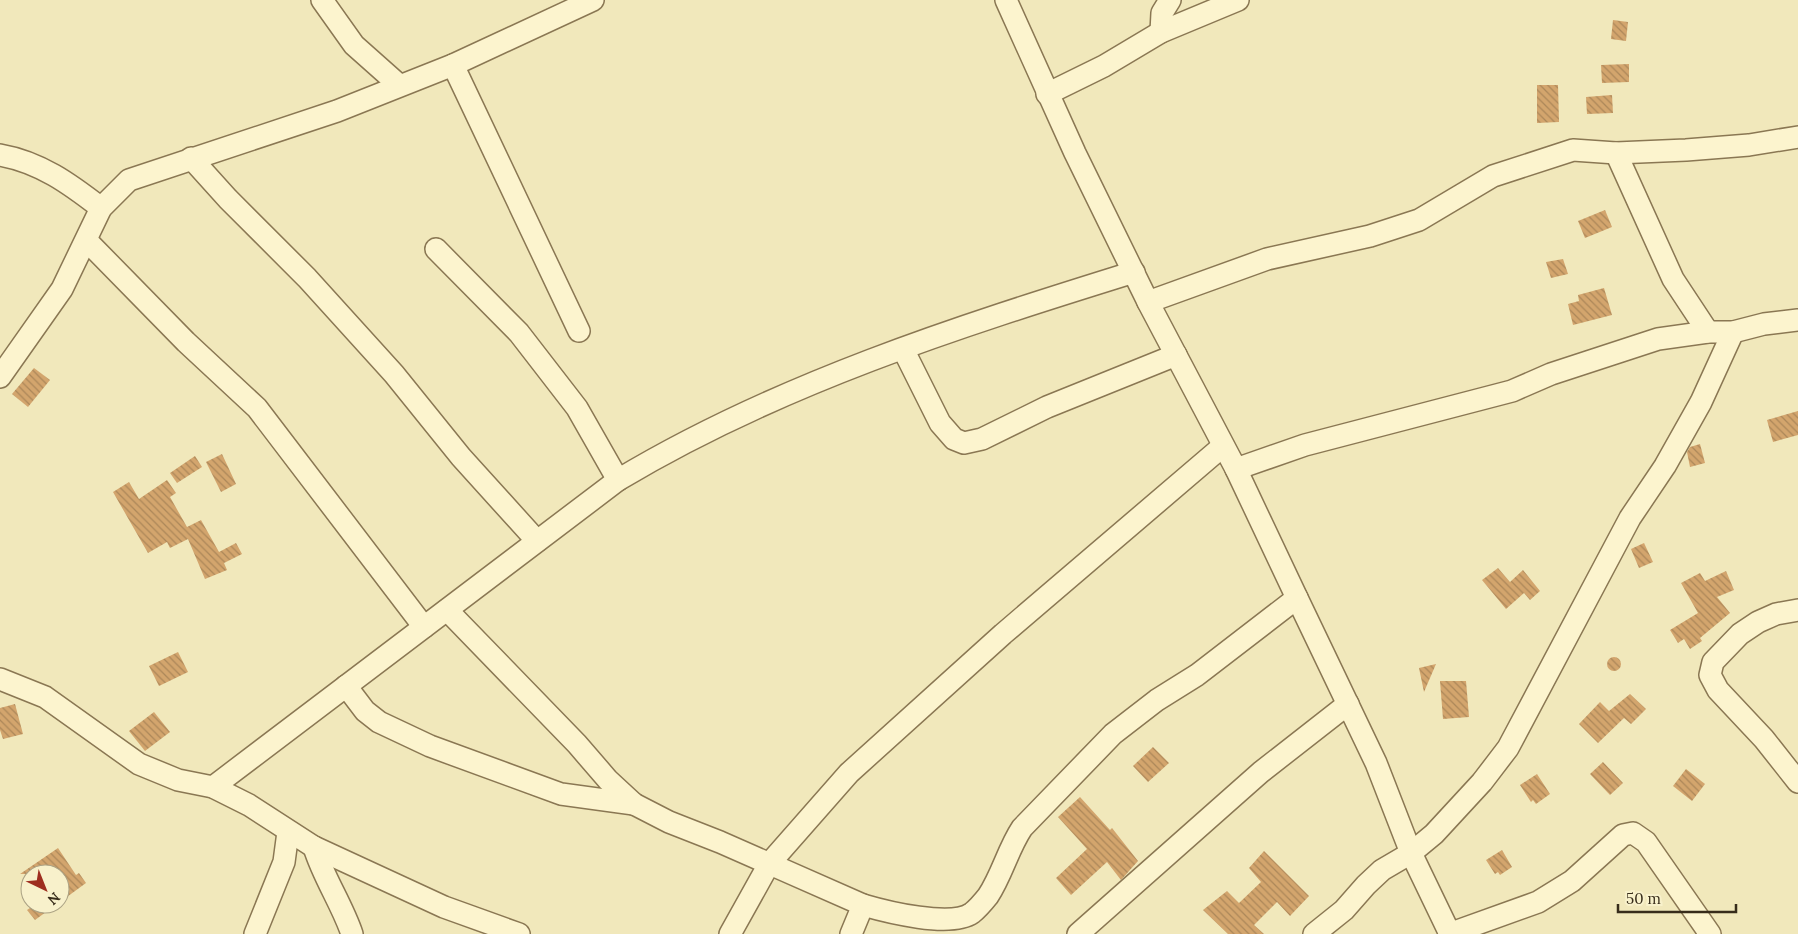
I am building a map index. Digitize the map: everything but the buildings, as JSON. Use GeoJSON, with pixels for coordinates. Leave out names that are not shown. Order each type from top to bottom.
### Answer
{"type":"FeatureCollection","features":[{"type":"Feature","properties":{"kind":"street"},"geometry":{"type":"LineString","coordinates":[[322,0],[354,45],[399,85]]}},
{"type":"Feature","properties":{"kind":"street"},"geometry":{"type":"LineString","coordinates":[[0,376],[62,288],[87,241],[101,208],[129,180],[337,111],[453,65],[593,0]]}},
{"type":"Feature","properties":{"kind":"street"},"geometry":{"type":"LineString","coordinates":[[1006,0],[1047,94],[1148,302],[1236,469],[1348,704],[1397,812],[1411,853],[1449,934],[1538,902],[1572,881],[1623,835],[1633,833],[1646,842],[1710,934]]}},
{"type":"Feature","properties":{"kind":"street"},"geometry":{"type":"LineString","coordinates":[[1161,32],[1162,13],[1170,0]]}},
{"type":"Feature","properties":{"kind":"street"},"geometry":{"type":"LineString","coordinates":[[1047,94],[1104,66],[1161,32],[1238,0]]}},
{"type":"Feature","properties":{"kind":"street"},"geometry":{"type":"LineString","coordinates":[[453,65],[580,331]]}},
{"type":"Feature","properties":{"kind":"street"},"geometry":{"type":"LineString","coordinates":[[1148,302],[1267,260],[1370,236],[1411,222],[1493,176],[1573,150],[1616,153],[1749,145],[1798,137]]}},
{"type":"Feature","properties":{"kind":"street"},"geometry":{"type":"LineString","coordinates":[[1616,153],[1673,279],[1708,332]]}},
{"type":"Feature","properties":{"kind":"street"},"geometry":{"type":"LineString","coordinates":[[0,155],[31,162],[67,182],[101,208]]}},
{"type":"Feature","properties":{"kind":"street"},"geometry":{"type":"LineString","coordinates":[[191,158],[320,292],[394,374],[466,464],[537,541]]}},
{"type":"Feature","properties":{"kind":"street"},"geometry":{"type":"LineString","coordinates":[[87,241],[186,342],[257,408],[424,627]]}},
{"type":"Feature","properties":{"kind":"street"},"geometry":{"type":"LineString","coordinates":[[436,249],[519,333],[577,408],[618,480]]}},
{"type":"Feature","properties":{"kind":"street"},"geometry":{"type":"LineString","coordinates":[[213,788],[618,480],[673,447],[784,395],[968,324],[1134,272]]}},
{"type":"Feature","properties":{"kind":"street"},"geometry":{"type":"LineString","coordinates":[[1236,469],[1305,445],[1512,391],[1551,374],[1658,339],[1708,332],[1733,332],[1764,324],[1798,320]]}},
{"type":"Feature","properties":{"kind":"street"},"geometry":{"type":"LineString","coordinates":[[1314,934],[1344,910],[1382,870],[1411,853],[1434,834],[1482,782],[1508,748],[1626,526],[1665,466],[1701,402],[1733,332]]}},
{"type":"Feature","properties":{"kind":"street"},"geometry":{"type":"LineString","coordinates":[[903,350],[940,424],[954,439],[964,443],[982,439],[1054,404],[1176,355]]}},
{"type":"Feature","properties":{"kind":"street"},"geometry":{"type":"LineString","coordinates":[[730,934],[769,864],[849,773],[1003,634],[1223,446]]}},
{"type":"Feature","properties":{"kind":"street"},"geometry":{"type":"LineString","coordinates":[[447,610],[577,744],[608,780],[634,804],[669,822],[720,842],[863,906],[894,915],[948,919],[971,914],[987,897],[1004,865],[1011,845],[1022,828],[1113,734],[1157,700],[1197,675],[1297,598]]}},
{"type":"Feature","properties":{"kind":"street"},"geometry":{"type":"LineString","coordinates":[[1798,610],[1767,618],[1740,634],[1713,662],[1710,675],[1718,690],[1764,739],[1798,782]]}},
{"type":"Feature","properties":{"kind":"street"},"geometry":{"type":"LineString","coordinates":[[0,679],[44,697],[139,764],[178,780],[213,788],[249,805],[288,832],[314,847],[444,907],[520,934]]}},
{"type":"Feature","properties":{"kind":"street"},"geometry":{"type":"LineString","coordinates":[[346,686],[366,711],[379,722],[430,746],[561,794],[634,804]]}},
{"type":"Feature","properties":{"kind":"street"},"geometry":{"type":"LineString","coordinates":[[1078,934],[1261,772],[1348,704]]}},
{"type":"Feature","properties":{"kind":"street"},"geometry":{"type":"LineString","coordinates":[[255,934],[284,862],[288,832]]}},
{"type":"Feature","properties":{"kind":"street"},"geometry":{"type":"LineString","coordinates":[[314,847],[321,870],[334,892],[352,934]]}},
{"type":"Feature","properties":{"kind":"street"},"geometry":{"type":"LineString","coordinates":[[851,934],[863,906]]}}]}
